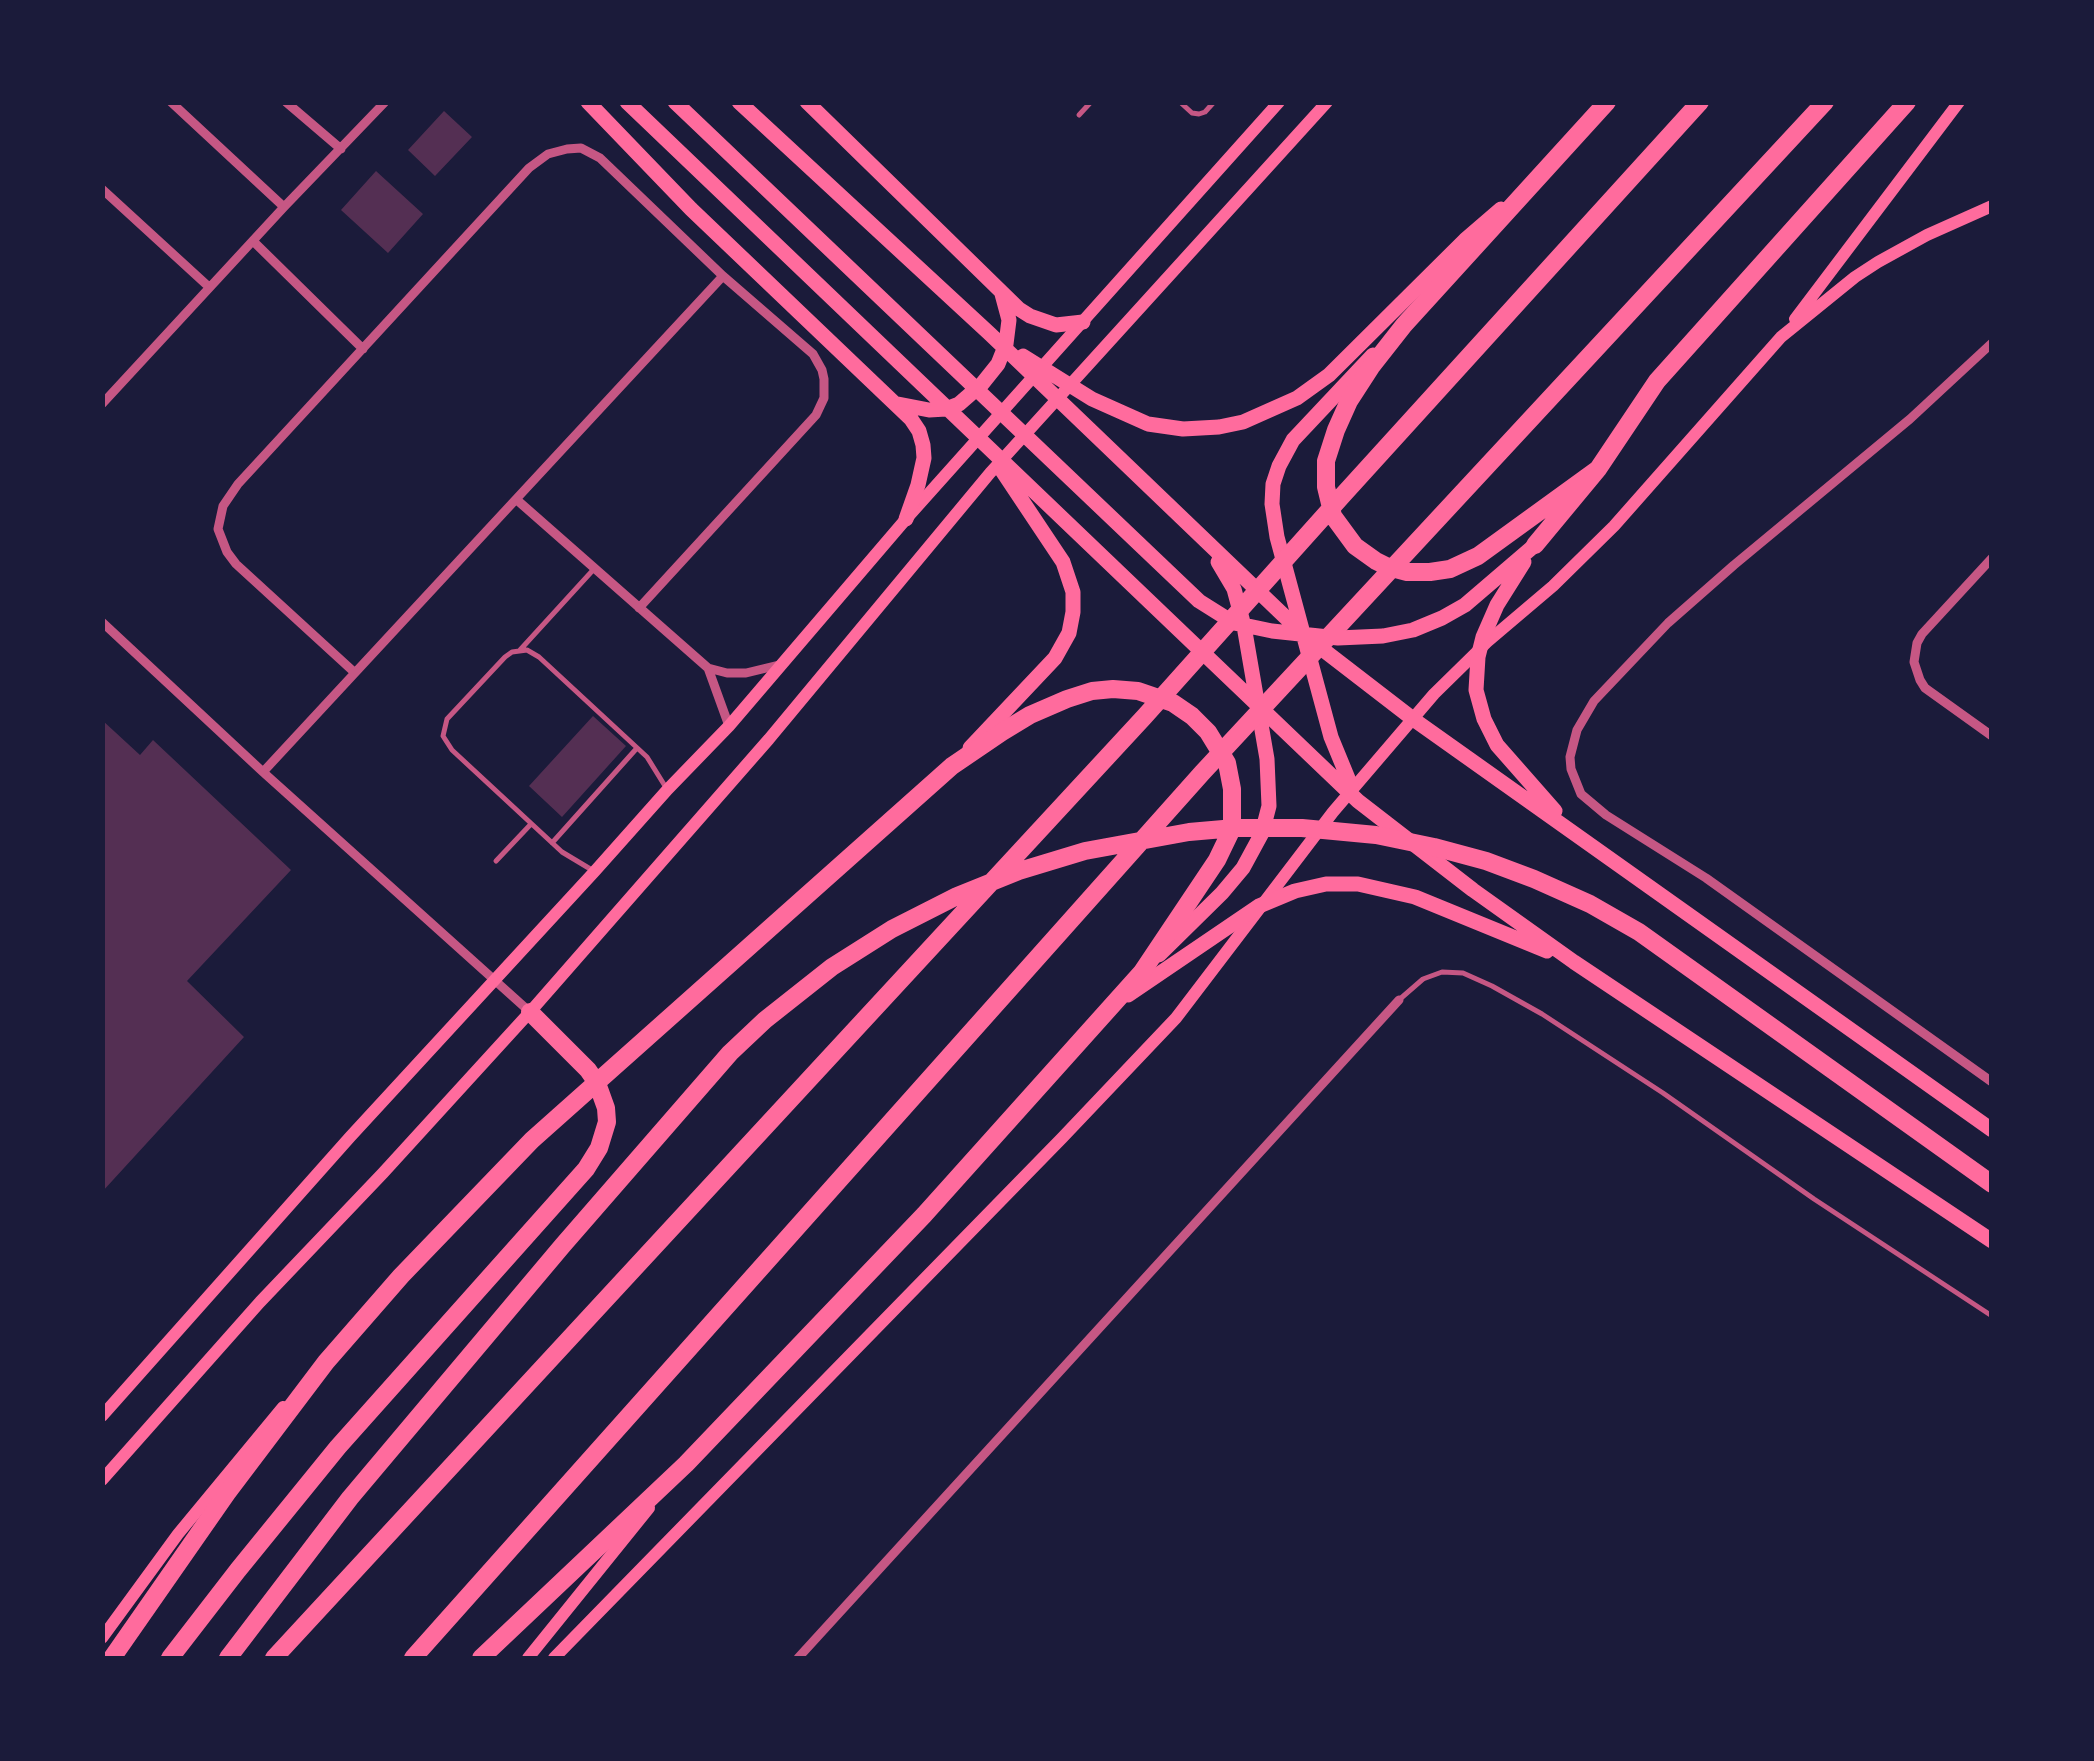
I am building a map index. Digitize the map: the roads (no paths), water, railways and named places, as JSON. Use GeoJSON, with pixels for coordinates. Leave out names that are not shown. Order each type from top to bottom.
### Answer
{"type":"FeatureCollection","features":[{"type":"Feature","properties":{"kind":"highway"},"geometry":{"type":"LineString","coordinates":[[1598,469],[1488,550],[1440,571],[1408,572],[1367,556],[1347,538],[1334,516],[1326,486],[1326,461],[1336,430],[1371,366],[1470,245],[1548,168],[1607,102]]}},
{"type":"Feature","properties":{"kind":"highway"},"geometry":{"type":"LineString","coordinates":[[274,1658],[1145,716],[1700,102]]}},
{"type":"Feature","properties":{"kind":"highway"},"geometry":{"type":"LineString","coordinates":[[414,1658],[1202,773],[1825,102]]}},
{"type":"Feature","properties":{"kind":"highway"},"geometry":{"type":"LineString","coordinates":[[1535,545],[1598,469],[1657,382],[1907,102]]}},
{"type":"Feature","properties":{"kind":"highway"},"geometry":{"type":"LineString","coordinates":[[112,1658],[228,1493],[326,1362],[373,1307],[532,1140],[952,766],[1017,722],[1092,691],[1125,689],[1151,694],[1181,708],[1200,723],[1222,753],[1230,776],[1234,810],[1230,834],[1217,860],[1142,972],[924,1215],[686,1464],[481,1658]]}},
{"type":"Feature","properties":{"kind":"highway"},"geometry":{"type":"LineString","coordinates":[[228,1658],[350,1498],[639,1157],[764,1020],[832,967],[892,930],[958,896],[1085,850],[1189,832],[1302,828],[1376,836],[1486,861],[1576,898],[1639,932],[1992,1184]]}},
{"type":"Feature","properties":{"kind":"highway"},"geometry":{"type":"LineString","coordinates":[[170,1658],[338,1447],[586,1169],[599,1148],[607,1122],[597,1083],[530,1012]]}},
{"type":"Feature","properties":{"kind":"main road"},"geometry":{"type":"LineString","coordinates":[[588,102],[692,210],[910,419],[923,445],[922,468],[906,519]]}},
{"type":"Feature","properties":{"kind":"main road"},"geometry":{"type":"LineString","coordinates":[[675,102],[1199,600],[1220,615],[1244,626],[1304,635],[1383,636],[1426,626],[1465,606],[1535,545]]}},
{"type":"Feature","properties":{"kind":"main road"},"geometry":{"type":"LineString","coordinates":[[739,102],[990,334],[1304,635],[1414,719],[1992,1130]]}},
{"type":"Feature","properties":{"kind":"main road"},"geometry":{"type":"LineString","coordinates":[[806,102],[1018,308],[1042,322],[1083,322]]}},
{"type":"Feature","properties":{"kind":"main road"},"geometry":{"type":"LineString","coordinates":[[102,1416],[350,1136],[729,726],[906,519],[1278,102]]}},
{"type":"Feature","properties":{"kind":"main road"},"geometry":{"type":"LineString","coordinates":[[102,1480],[260,1302],[530,1012],[769,738],[990,473],[1327,102]]}},
{"type":"Feature","properties":{"kind":"main road"},"geometry":{"type":"LineString","coordinates":[[554,1658],[1176,1018],[1332,812],[1434,694],[1614,526],[1782,337],[1959,102]]}},
{"type":"Feature","properties":{"kind":"main road"},"geometry":{"type":"LineString","coordinates":[[630,106],[1358,801],[1574,962],[1992,1241]]}},
{"type":"Feature","properties":{"kind":"main road"},"geometry":{"type":"LineString","coordinates":[[1782,337],[1878,262],[1992,206]]}},
{"type":"Feature","properties":{"kind":"main road"},"geometry":{"type":"LineString","coordinates":[[990,334],[1092,399],[1139,421],[1182,430],[1230,425],[1286,405],[1317,385],[1470,245]]}},
{"type":"Feature","properties":{"kind":"main road"},"geometry":{"type":"LineString","coordinates":[[894,403],[919,409],[946,409],[959,404],[982,384],[998,364],[1006,344],[1009,320],[1002,292]]}},
{"type":"Feature","properties":{"kind":"main road"},"geometry":{"type":"LineString","coordinates":[[1358,801],[1331,736],[1274,526],[1272,504],[1276,474],[1288,448],[1306,424],[1404,325]]}},
{"type":"Feature","properties":{"kind":"main road"},"geometry":{"type":"LineString","coordinates":[[952,766],[1055,658],[1069,633],[1073,612],[1073,592],[1063,562],[985,445]]}},
{"type":"Feature","properties":{"kind":"main road"},"geometry":{"type":"LineString","coordinates":[[1142,972],[1222,894],[1251,856],[1262,833],[1270,791],[1244,626],[1234,589],[1226,572],[1187,522]]}},
{"type":"Feature","properties":{"kind":"main road"},"geometry":{"type":"LineString","coordinates":[[1535,545],[1486,628],[1478,656],[1476,690],[1484,720],[1497,744],[1579,836]]}},
{"type":"Feature","properties":{"kind":"main road"},"geometry":{"type":"LineString","coordinates":[[1114,1005],[1259,906],[1285,894],[1326,884],[1373,886],[1416,897],[1574,962]]}},
{"type":"Feature","properties":{"kind":"main road"},"geometry":{"type":"LineString","coordinates":[[102,1638],[238,1459],[326,1362]]}},
{"type":"Feature","properties":{"kind":"main road"},"geometry":{"type":"LineString","coordinates":[[528,1658],[686,1464]]}},
{"type":"Feature","properties":{"kind":"street"},"geometry":{"type":"LineString","coordinates":[[171,102],[284,207]]}},
{"type":"Feature","properties":{"kind":"street"},"geometry":{"type":"LineString","coordinates":[[286,102],[341,148]]}},
{"type":"Feature","properties":{"kind":"street"},"geometry":{"type":"LineString","coordinates":[[102,404],[385,102]]}},
{"type":"Feature","properties":{"kind":"street"},"geometry":{"type":"LineString","coordinates":[[354,672],[226,552],[218,529],[223,506],[238,484],[530,168],[548,154],[568,149],[581,148],[600,158],[723,276],[813,354],[824,380],[824,398],[816,416],[639,608]]}},
{"type":"Feature","properties":{"kind":"street"},"geometry":{"type":"LineString","coordinates":[[102,189],[209,287]]}},
{"type":"Feature","properties":{"kind":"street"},"geometry":{"type":"LineString","coordinates":[[253,240],[363,349]]}},
{"type":"Feature","properties":{"kind":"street"},"geometry":{"type":"LineString","coordinates":[[262,772],[723,276]]}},
{"type":"Feature","properties":{"kind":"street"},"geometry":{"type":"LineString","coordinates":[[1992,343],[1910,419],[1668,623],[1594,701],[1577,730],[1570,756],[1571,770],[1582,794],[1606,814],[1706,878],[1992,1082]]}},
{"type":"Feature","properties":{"kind":"street"},"geometry":{"type":"LineString","coordinates":[[517,500],[708,668],[746,674],[784,663]]}},
{"type":"Feature","properties":{"kind":"street"},"geometry":{"type":"LineString","coordinates":[[1992,558],[1922,634],[1914,662],[1925,688],[1992,736]]}},
{"type":"Feature","properties":{"kind":"street"},"geometry":{"type":"LineString","coordinates":[[102,622],[262,772],[530,1012]]}},
{"type":"Feature","properties":{"kind":"street"},"geometry":{"type":"LineString","coordinates":[[708,668],[729,726]]}},
{"type":"Feature","properties":{"kind":"street"},"geometry":{"type":"LineString","coordinates":[[798,1658],[1400,1000]]}},
{"type":"Feature","properties":{"kind":"lane"},"geometry":{"type":"LineString","coordinates":[[1079,114],[1091,102]]}},
{"type":"Feature","properties":{"kind":"lane"},"geometry":{"type":"LineString","coordinates":[[1180,102],[1199,114],[1214,102]]}},
{"type":"Feature","properties":{"kind":"lane"},"geometry":{"type":"LineString","coordinates":[[520,650],[594,569]]}},
{"type":"Feature","properties":{"kind":"lane"},"geometry":{"type":"LineString","coordinates":[[595,871],[552,844],[452,750],[444,736],[447,720],[504,657],[527,650],[637,748],[655,767],[668,790]]}},
{"type":"Feature","properties":{"kind":"lane"},"geometry":{"type":"LineString","coordinates":[[552,844],[637,748]]}},
{"type":"Feature","properties":{"kind":"lane"},"geometry":{"type":"LineString","coordinates":[[496,862],[531,824]]}},
{"type":"Feature","properties":{"kind":"lane"},"geometry":{"type":"LineString","coordinates":[[1400,1000],[1423,979],[1442,972],[1463,973],[1492,986],[1542,1014],[1992,1316]]}}]}
